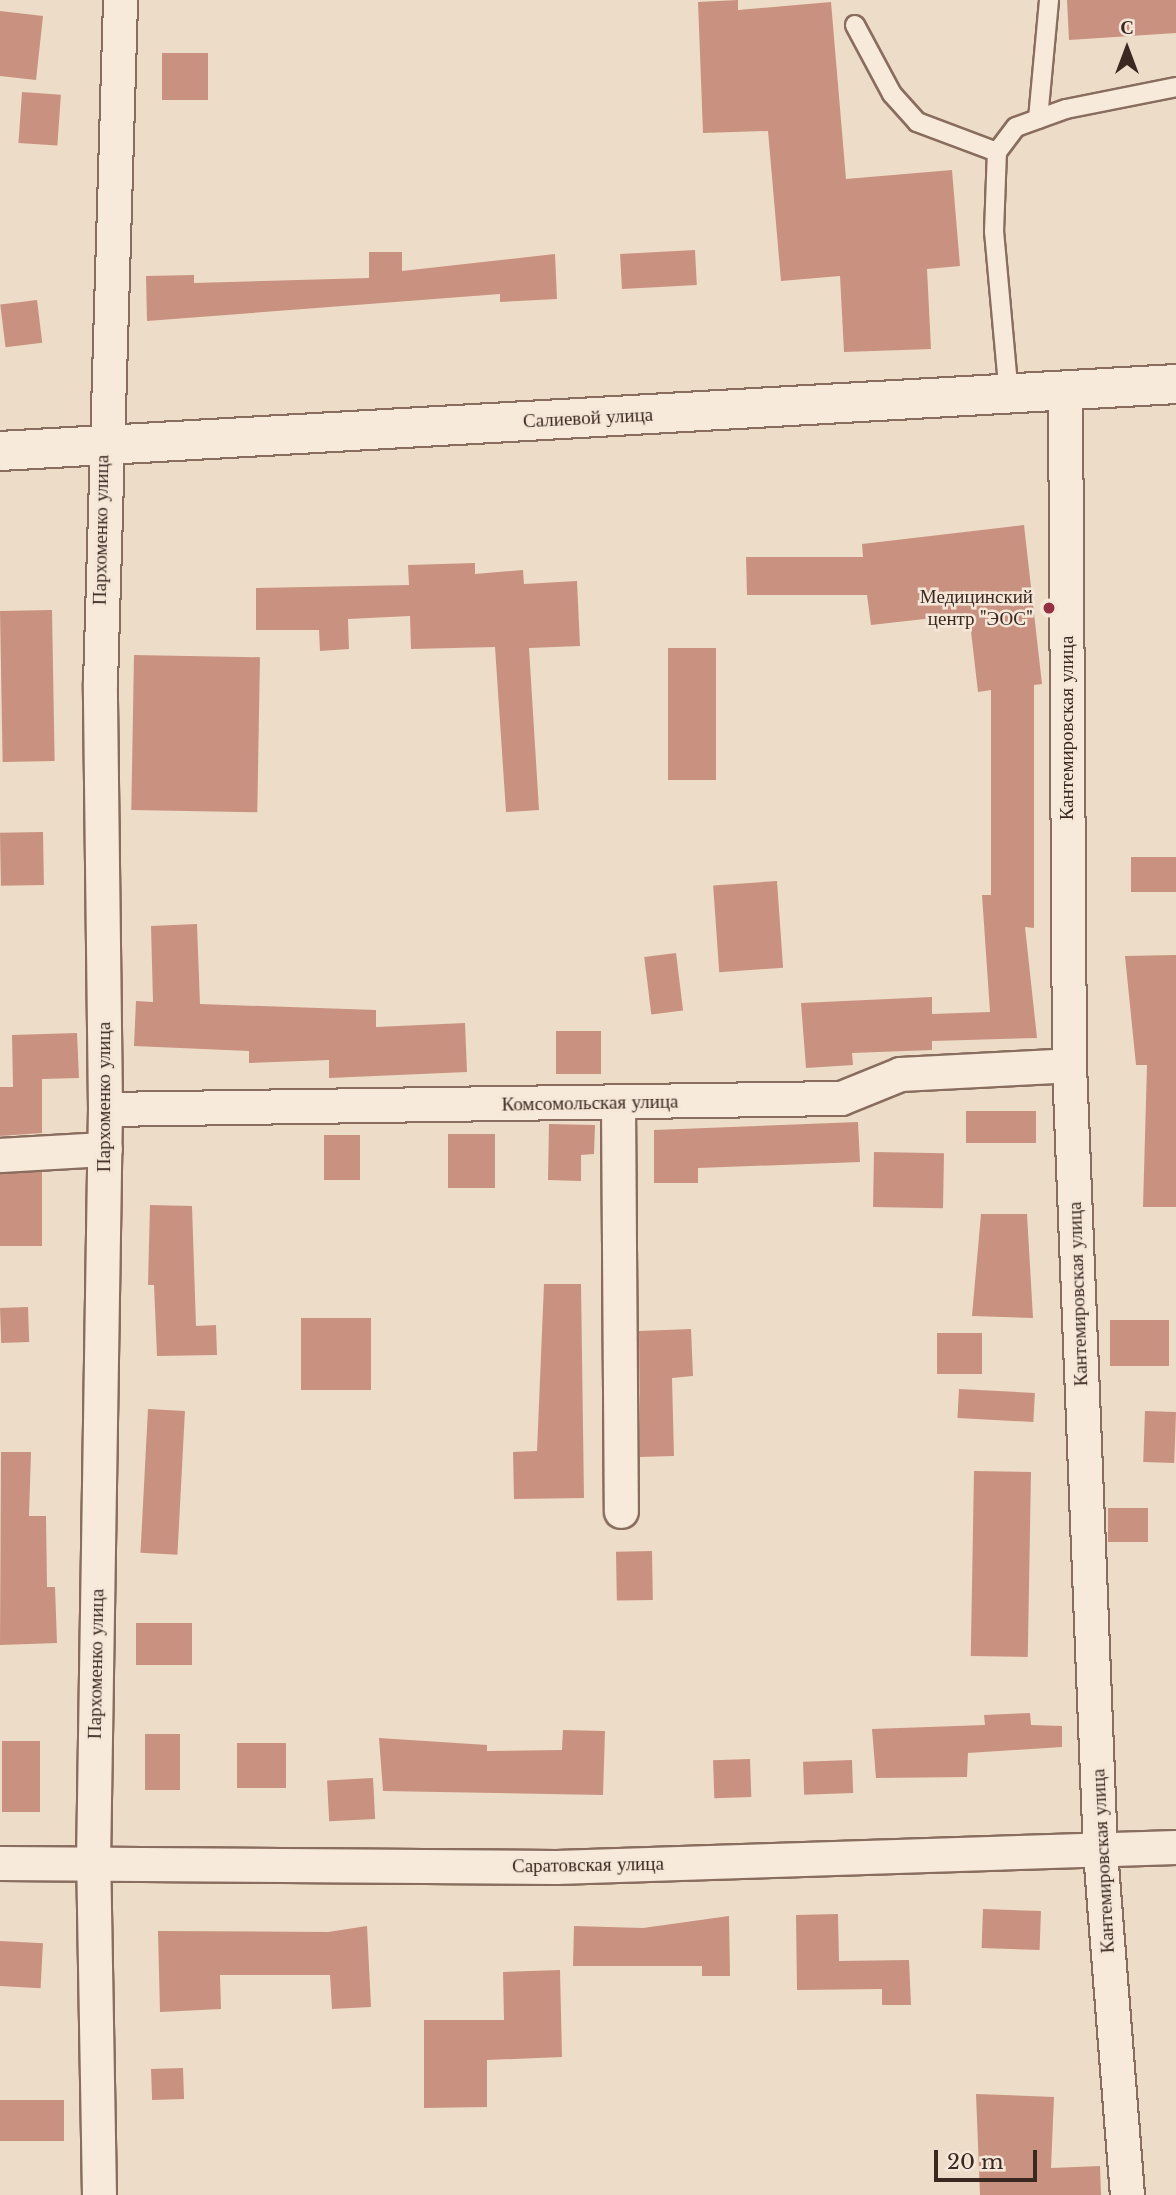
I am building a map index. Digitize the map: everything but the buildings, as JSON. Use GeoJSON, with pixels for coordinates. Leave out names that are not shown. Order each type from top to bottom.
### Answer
{"type":"FeatureCollection","features":[{"type":"Feature","properties":{"kind":"main road","name":"Салиевой улица"},"geometry":{"type":"LineString","coordinates":[[0,451],[1065,393],[1176,384]]}},
{"type":"Feature","properties":{"kind":"street","name":"Пархоменко улица"},"geometry":{"type":"LineString","coordinates":[[99,2195],[93,1863],[105,1109],[102,445],[120,0]]}},
{"type":"Feature","properties":{"kind":"street","name":"Кантемировская улица"},"geometry":{"type":"LineString","coordinates":[[1065,393],[1069,1066],[1100,1852],[1127,2195]]}},
{"type":"Feature","properties":{"kind":"street","name":"Комсомольская улица"},"geometry":{"type":"LineString","coordinates":[[105,1109],[841,1098],[900,1074],[1069,1066]]}},
{"type":"Feature","properties":{"kind":"street"},"geometry":{"type":"LineString","coordinates":[[618,1103],[621,1511]]}},
{"type":"Feature","properties":{"kind":"street"},"geometry":{"type":"LineString","coordinates":[[0,1155],[104,1149]]}},
{"type":"Feature","properties":{"kind":"street","name":"Саратовская улица"},"geometry":{"type":"LineString","coordinates":[[0,1863],[556,1867],[1100,1852],[1176,1847]]}},
{"type":"Feature","properties":{"kind":"lane"},"geometry":{"type":"LineString","coordinates":[[1038,119],[1049,0]]}},
{"type":"Feature","properties":{"kind":"lane"},"geometry":{"type":"LineString","coordinates":[[855,25],[892,94],[917,121],[997,152]]}},
{"type":"Feature","properties":{"kind":"lane"},"geometry":{"type":"LineString","coordinates":[[1009,396],[994,232],[997,152],[1016,127],[1038,119],[1176,87]]}},
{"type":"Feature","properties":{"kind":"place","name":"Медицинский центр \"ЭОС\""},"geometry":{"type":"Point","coordinates":[1049,608]}}]}
